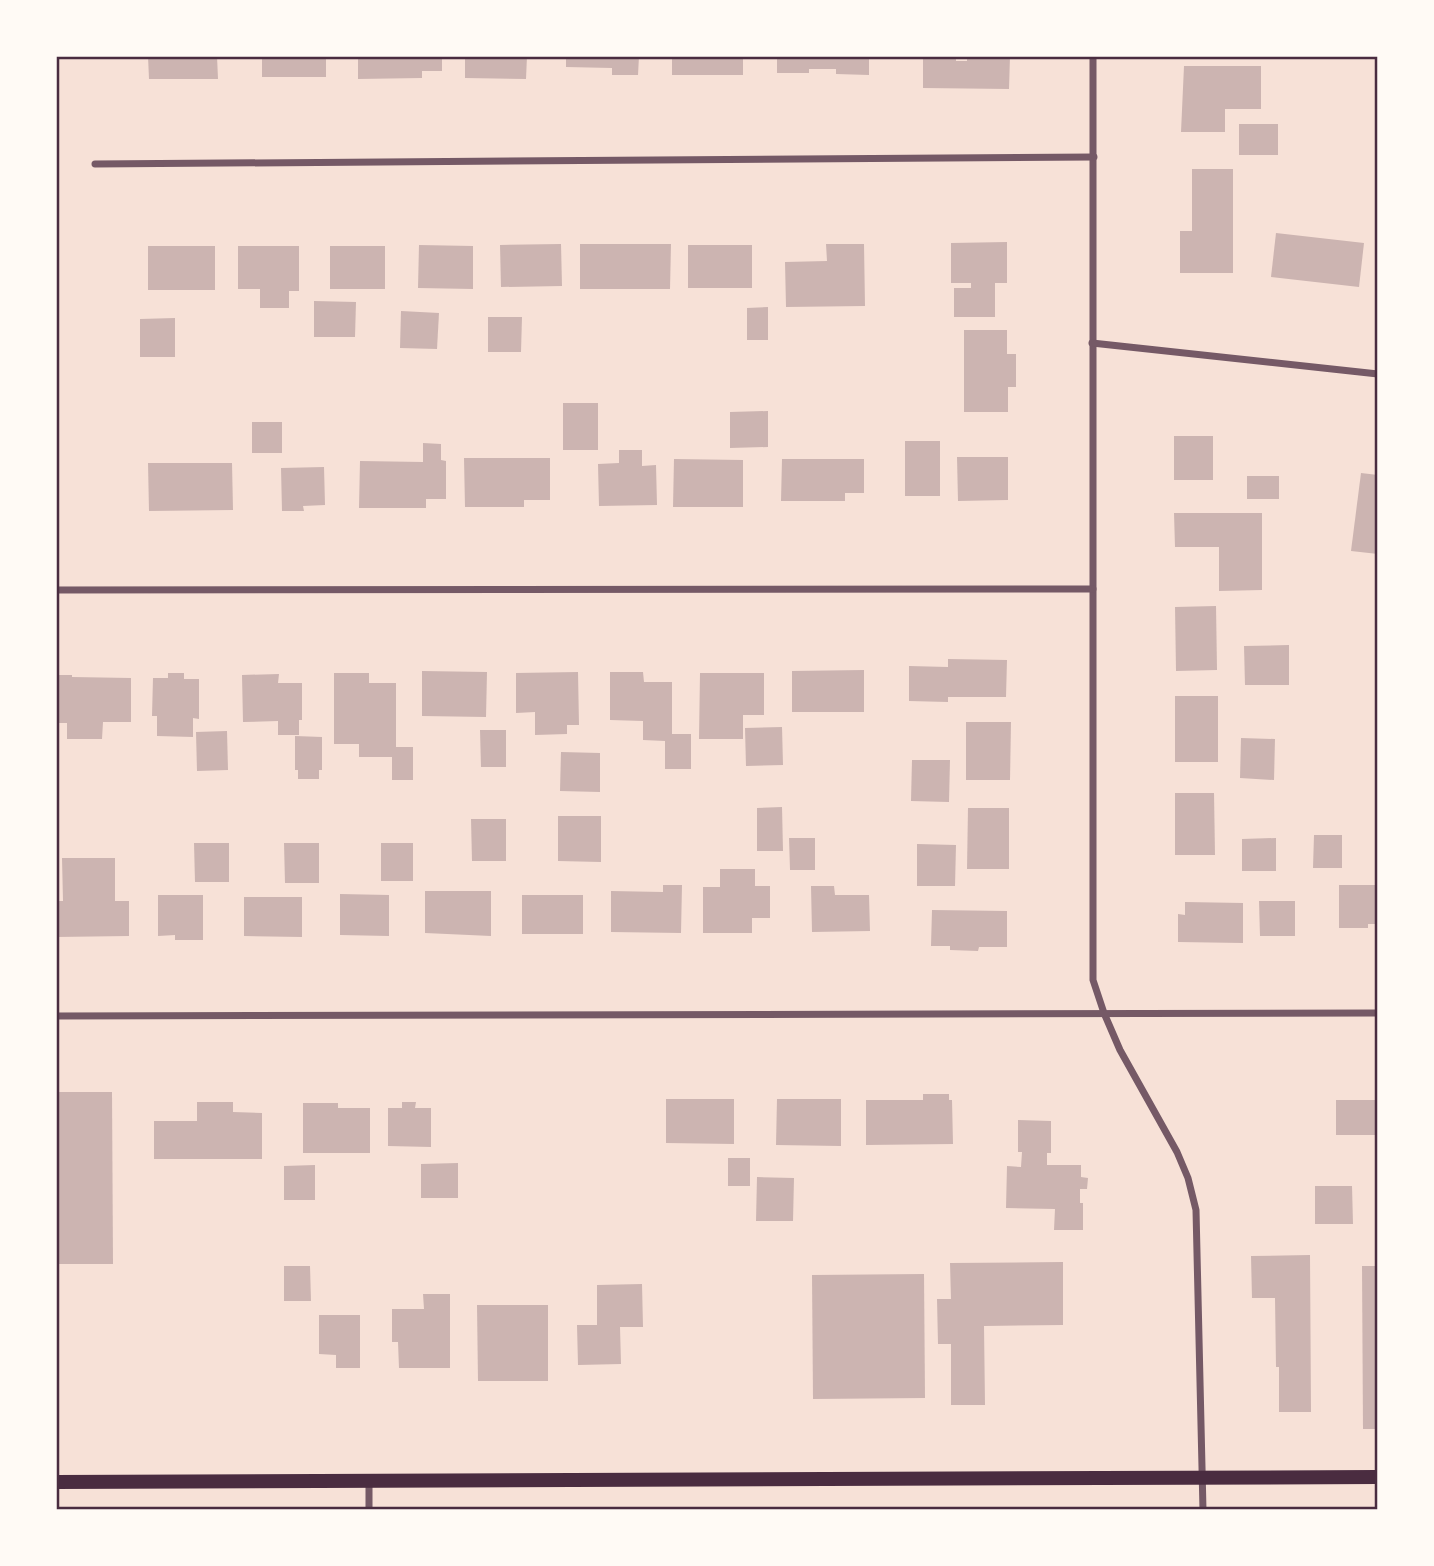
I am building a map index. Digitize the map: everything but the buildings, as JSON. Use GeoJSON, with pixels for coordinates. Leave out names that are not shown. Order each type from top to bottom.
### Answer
{"type":"FeatureCollection","features":[{"type":"Feature","properties":{"kind":"main road"},"geometry":{"type":"LineString","coordinates":[[56,1482],[1378,1477]]}},
{"type":"Feature","properties":{"kind":"street"},"geometry":{"type":"LineString","coordinates":[[1093,56],[1093,980],[1120,1050],[1177,1152],[1188,1178],[1196,1210],[1203,1510]]}},
{"type":"Feature","properties":{"kind":"street"},"geometry":{"type":"LineString","coordinates":[[95,164],[1094,157]]}},
{"type":"Feature","properties":{"kind":"street"},"geometry":{"type":"LineString","coordinates":[[1092,344],[1378,374]]}},
{"type":"Feature","properties":{"kind":"street"},"geometry":{"type":"LineString","coordinates":[[56,590],[1093,589]]}},
{"type":"Feature","properties":{"kind":"street"},"geometry":{"type":"LineString","coordinates":[[56,1016],[1378,1013]]}},
{"type":"Feature","properties":{"kind":"street"},"geometry":{"type":"LineString","coordinates":[[369,1481],[369,1510]]}}]}
